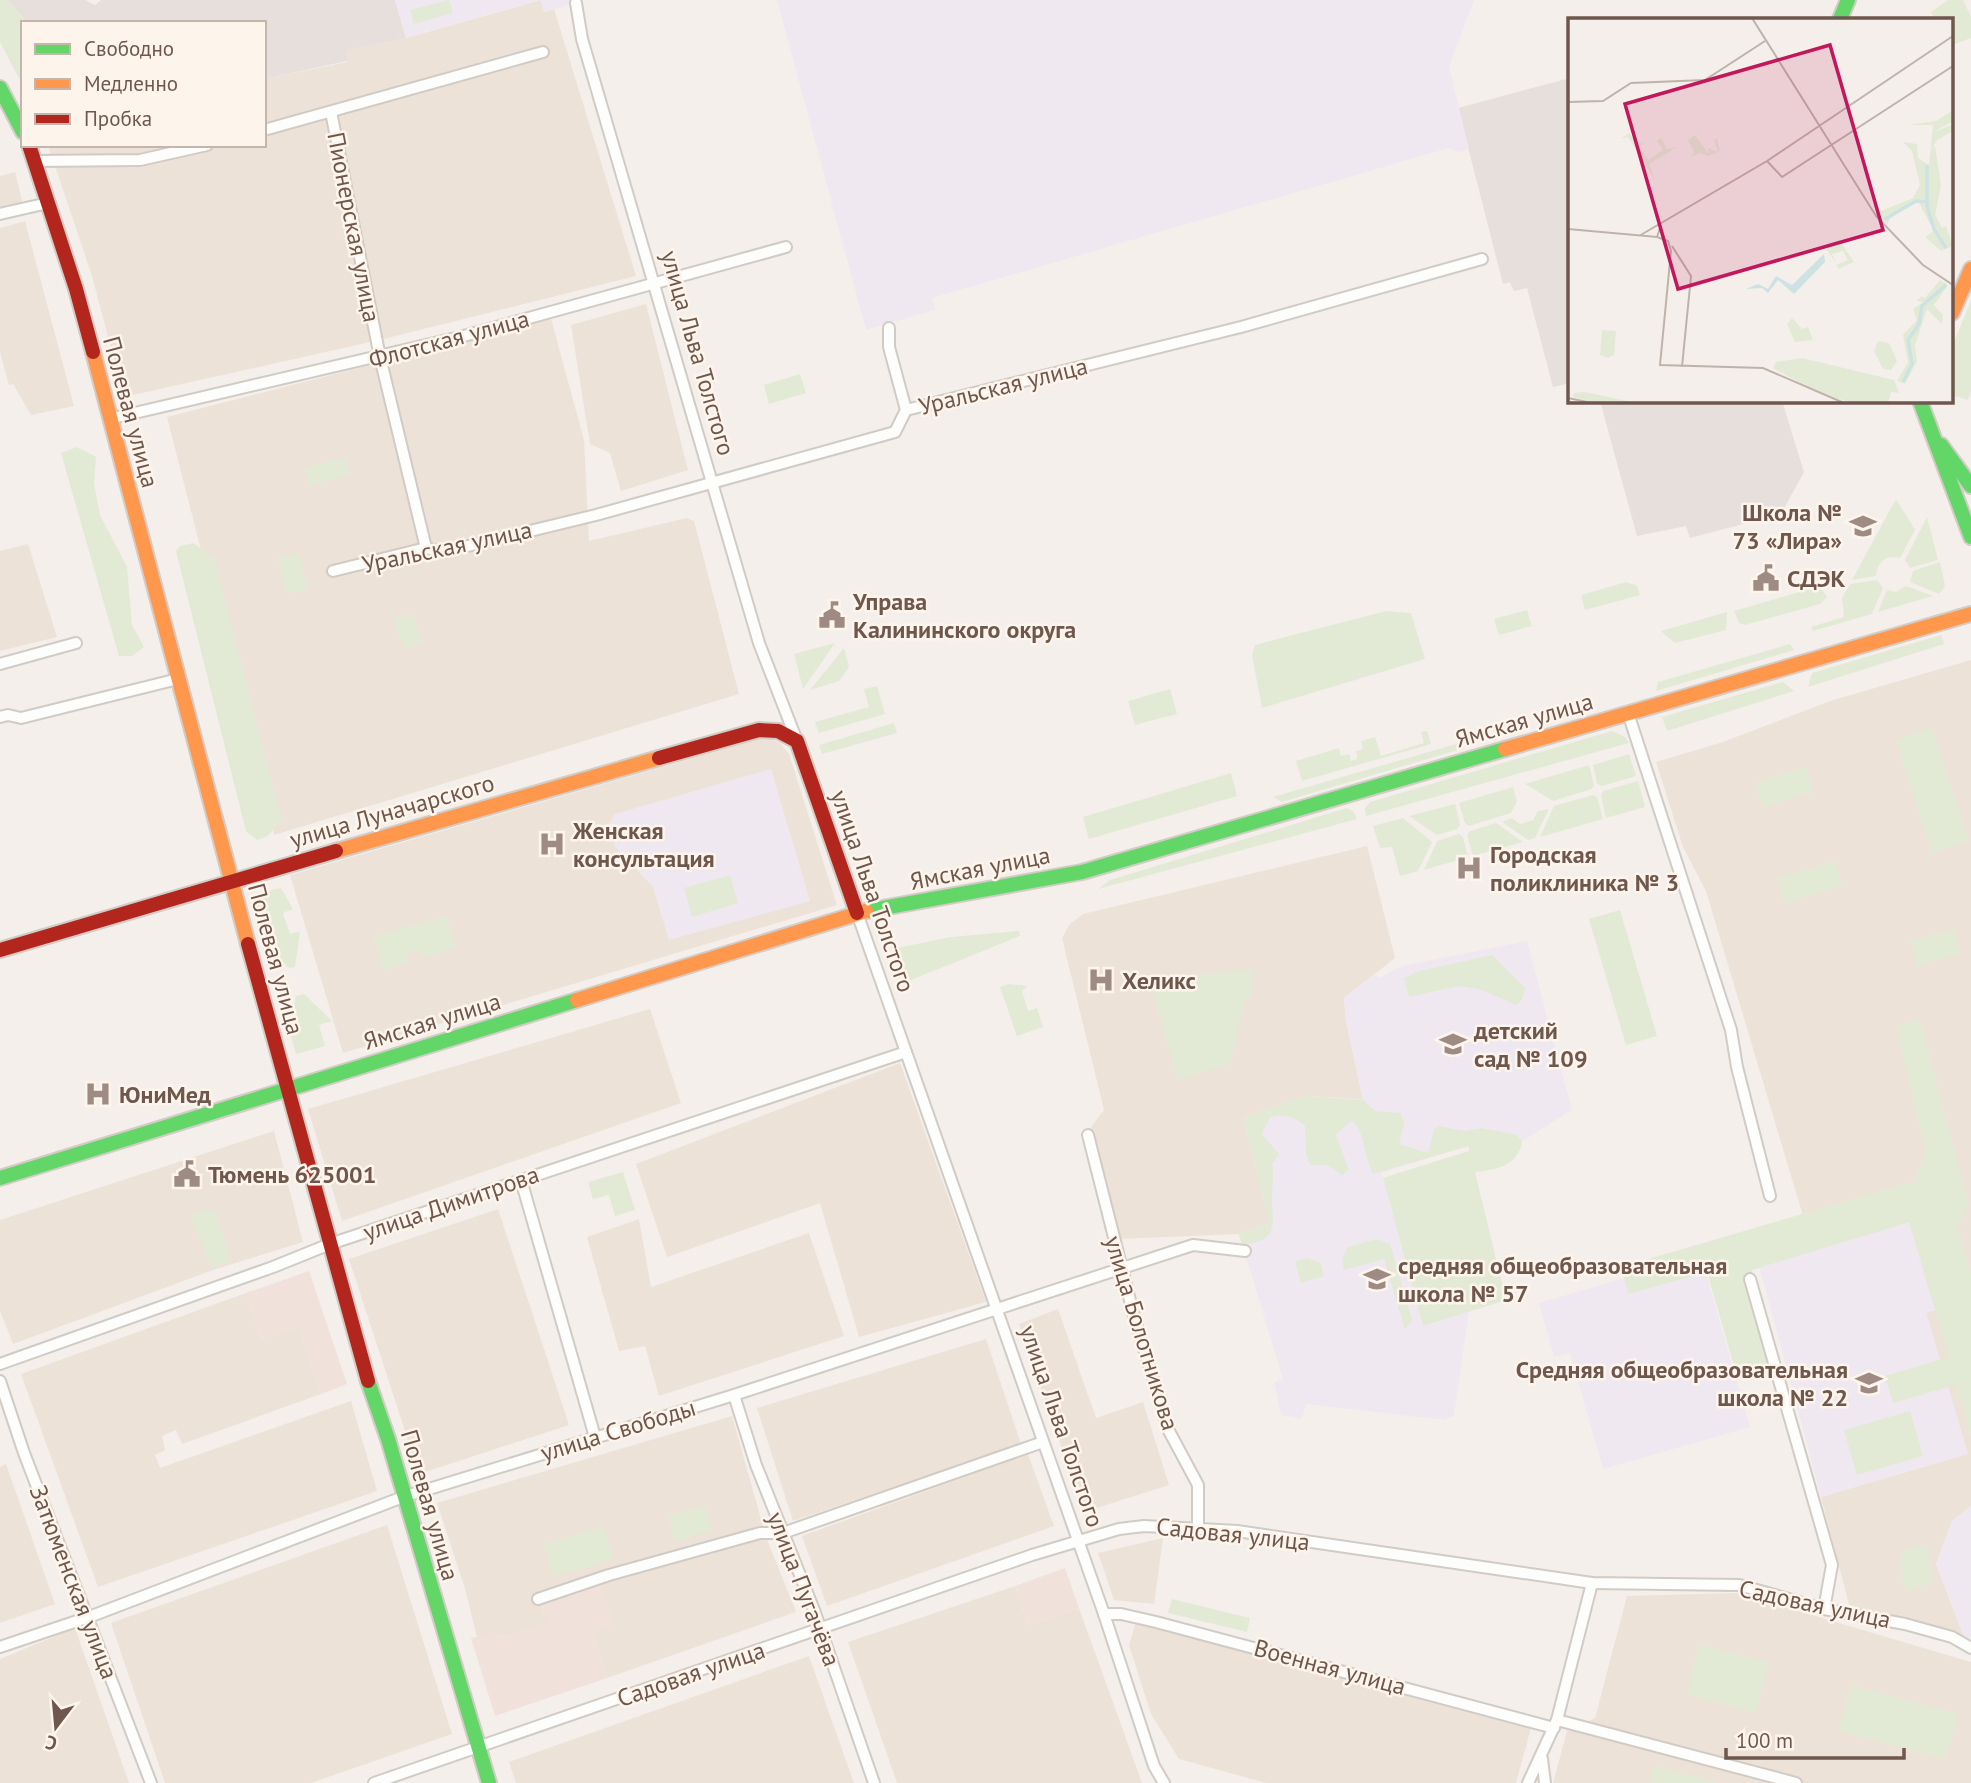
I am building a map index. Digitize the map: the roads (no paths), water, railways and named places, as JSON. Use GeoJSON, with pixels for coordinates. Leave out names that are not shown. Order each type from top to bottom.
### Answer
{"type":"FeatureCollection","features":[{"type":"Feature","properties":{"kind":"main road"},"geometry":{"type":"LineString","coordinates":[[1840,18],[1848,0]]}},
{"type":"Feature","properties":{"kind":"main road"},"geometry":{"type":"LineString","coordinates":[[0,88],[21,128]]}},
{"type":"Feature","properties":{"kind":"main road","name":"Полевая улица"},"geometry":{"type":"LineString","coordinates":[[30,147],[76,289],[330,1244],[402,1497],[489,1783]]}},
{"type":"Feature","properties":{"kind":"main road"},"geometry":{"type":"LineString","coordinates":[[1954,308],[1971,269]]}},
{"type":"Feature","properties":{"kind":"main road"},"geometry":{"type":"LineString","coordinates":[[1920,402],[1934,434],[1971,486]]}},
{"type":"Feature","properties":{"kind":"main road"},"geometry":{"type":"LineString","coordinates":[[1927,402],[1937,451],[1971,537]]}},
{"type":"Feature","properties":{"kind":"main road"},"geometry":{"type":"LineString","coordinates":[[1965,615],[1971,607]]}},
{"type":"Feature","properties":{"kind":"main road","name":"Ямская улица"},"geometry":{"type":"LineString","coordinates":[[0,1178],[857,914],[1082,872],[1965,615]]}},
{"type":"Feature","properties":{"kind":"main road","name":"улица Луначарского"},"geometry":{"type":"LineString","coordinates":[[0,950],[759,730],[778,731],[797,741]]}},
{"type":"Feature","properties":{"kind":"main road","name":"улица Льва Толстого"},"geometry":{"type":"LineString","coordinates":[[797,741],[857,914]]}},
{"type":"Feature","properties":{"kind":"street","name":"улица Льва Толстого"},"geometry":{"type":"LineString","coordinates":[[576,2],[582,39],[712,483],[760,643],[797,741]]}},
{"type":"Feature","properties":{"kind":"street"},"geometry":{"type":"LineString","coordinates":[[266,129],[543,52]]}},
{"type":"Feature","properties":{"kind":"street","name":"Пионерская улица"},"geometry":{"type":"LineString","coordinates":[[331,112],[380,357],[426,548]]}},
{"type":"Feature","properties":{"kind":"street"},"geometry":{"type":"LineString","coordinates":[[35,161],[140,160],[198,147]]}},
{"type":"Feature","properties":{"kind":"street"},"geometry":{"type":"LineString","coordinates":[[0,214],[48,203]]}},
{"type":"Feature","properties":{"kind":"street","name":"Флотская улица"},"geometry":{"type":"LineString","coordinates":[[109,419],[380,357],[786,247]]}},
{"type":"Feature","properties":{"kind":"street","name":"Уральская улица"},"geometry":{"type":"LineString","coordinates":[[333,571],[426,548],[443,552],[596,515],[895,432],[906,410],[1228,330],[1482,259]]}},
{"type":"Feature","properties":{"kind":"street"},"geometry":{"type":"LineString","coordinates":[[889,328],[889,347],[906,410]]}},
{"type":"Feature","properties":{"kind":"street"},"geometry":{"type":"LineString","coordinates":[[0,664],[76,643]]}},
{"type":"Feature","properties":{"kind":"street"},"geometry":{"type":"LineString","coordinates":[[0,717],[8,715],[21,718],[178,679]]}},
{"type":"Feature","properties":{"kind":"street"},"geometry":{"type":"LineString","coordinates":[[1628,713],[1731,1030],[1737,1067],[1770,1196]]}},
{"type":"Feature","properties":{"kind":"street","name":"улица Льва Толстого"},"geometry":{"type":"LineString","coordinates":[[857,914],[1104,1614],[1154,1766],[1164,1783]]}},
{"type":"Feature","properties":{"kind":"street","name":"улица Димитрова"},"geometry":{"type":"LineString","coordinates":[[0,1364],[273,1267],[330,1244],[906,1052]]}},
{"type":"Feature","properties":{"kind":"street","name":"улица Болотникова"},"geometry":{"type":"LineString","coordinates":[[1088,1135],[1121,1269],[1170,1431],[1198,1485],[1198,1527]]}},
{"type":"Feature","properties":{"kind":"street"},"geometry":{"type":"LineString","coordinates":[[521,1180],[595,1437]]}},
{"type":"Feature","properties":{"kind":"street","name":"улица Свободы"},"geometry":{"type":"LineString","coordinates":[[0,1647],[89,1617],[402,1497],[734,1395],[1193,1245],[1245,1251]]}},
{"type":"Feature","properties":{"kind":"street"},"geometry":{"type":"LineString","coordinates":[[1750,1279],[1832,1565],[1824,1609]]}},
{"type":"Feature","properties":{"kind":"street","name":"Затюменская улица"},"geometry":{"type":"LineString","coordinates":[[0,1381],[24,1453],[89,1617],[150,1783]]}},
{"type":"Feature","properties":{"kind":"street","name":"улица Пугачёва"},"geometry":{"type":"LineString","coordinates":[[734,1395],[756,1465],[821,1629],[874,1783]]}},
{"type":"Feature","properties":{"kind":"street"},"geometry":{"type":"LineString","coordinates":[[538,1598],[609,1575],[760,1533],[783,1533],[1043,1442]]}},
{"type":"Feature","properties":{"kind":"street","name":"Садовая улица"},"geometry":{"type":"LineString","coordinates":[[373,1783],[1078,1541],[1119,1529],[1144,1526],[1198,1527],[1592,1583],[1739,1586],[1824,1609],[1905,1624],[1952,1637],[1971,1648]]}},
{"type":"Feature","properties":{"kind":"street"},"geometry":{"type":"LineString","coordinates":[[1528,1783],[1542,1759],[1555,1724],[1592,1583]]}},
{"type":"Feature","properties":{"kind":"street","name":"Военная улица"},"geometry":{"type":"LineString","coordinates":[[1104,1614],[1121,1614],[1156,1622],[1796,1783]]}},
{"type":"Feature","properties":{"kind":"street"},"geometry":{"type":"LineString","coordinates":[[1542,1759],[1545,1783]]}},
{"type":"Feature","properties":{"kind":"place","name":"Школа № 73 «Лира»"},"geometry":{"type":"Point","coordinates":[1863,526]}},
{"type":"Feature","properties":{"kind":"place","name":"СДЭК"},"geometry":{"type":"Point","coordinates":[1766,578]}},
{"type":"Feature","properties":{"kind":"place","name":"Управа Калининского округа"},"geometry":{"type":"Point","coordinates":[832,615]}},
{"type":"Feature","properties":{"kind":"place","name":"Женская консультация"},"geometry":{"type":"Point","coordinates":[552,844]}},
{"type":"Feature","properties":{"kind":"place","name":"Городская поликлиника № 3"},"geometry":{"type":"Point","coordinates":[1469,868]}},
{"type":"Feature","properties":{"kind":"place","name":"Хеликс"},"geometry":{"type":"Point","coordinates":[1101,980]}},
{"type":"Feature","properties":{"kind":"place","name":"детский сад № 109"},"geometry":{"type":"Point","coordinates":[1453,1044]}},
{"type":"Feature","properties":{"kind":"place","name":"ЮниМед"},"geometry":{"type":"Point","coordinates":[98,1094]}},
{"type":"Feature","properties":{"kind":"place","name":"Тюмень 625001"},"geometry":{"type":"Point","coordinates":[187,1174]}},
{"type":"Feature","properties":{"kind":"place","name":"средняя общеобразовательная школа № 57"},"geometry":{"type":"Point","coordinates":[1377,1279]}},
{"type":"Feature","properties":{"kind":"place","name":"Средняя общеобразовательная школа № 22"},"geometry":{"type":"Point","coordinates":[1869,1383]}}]}
